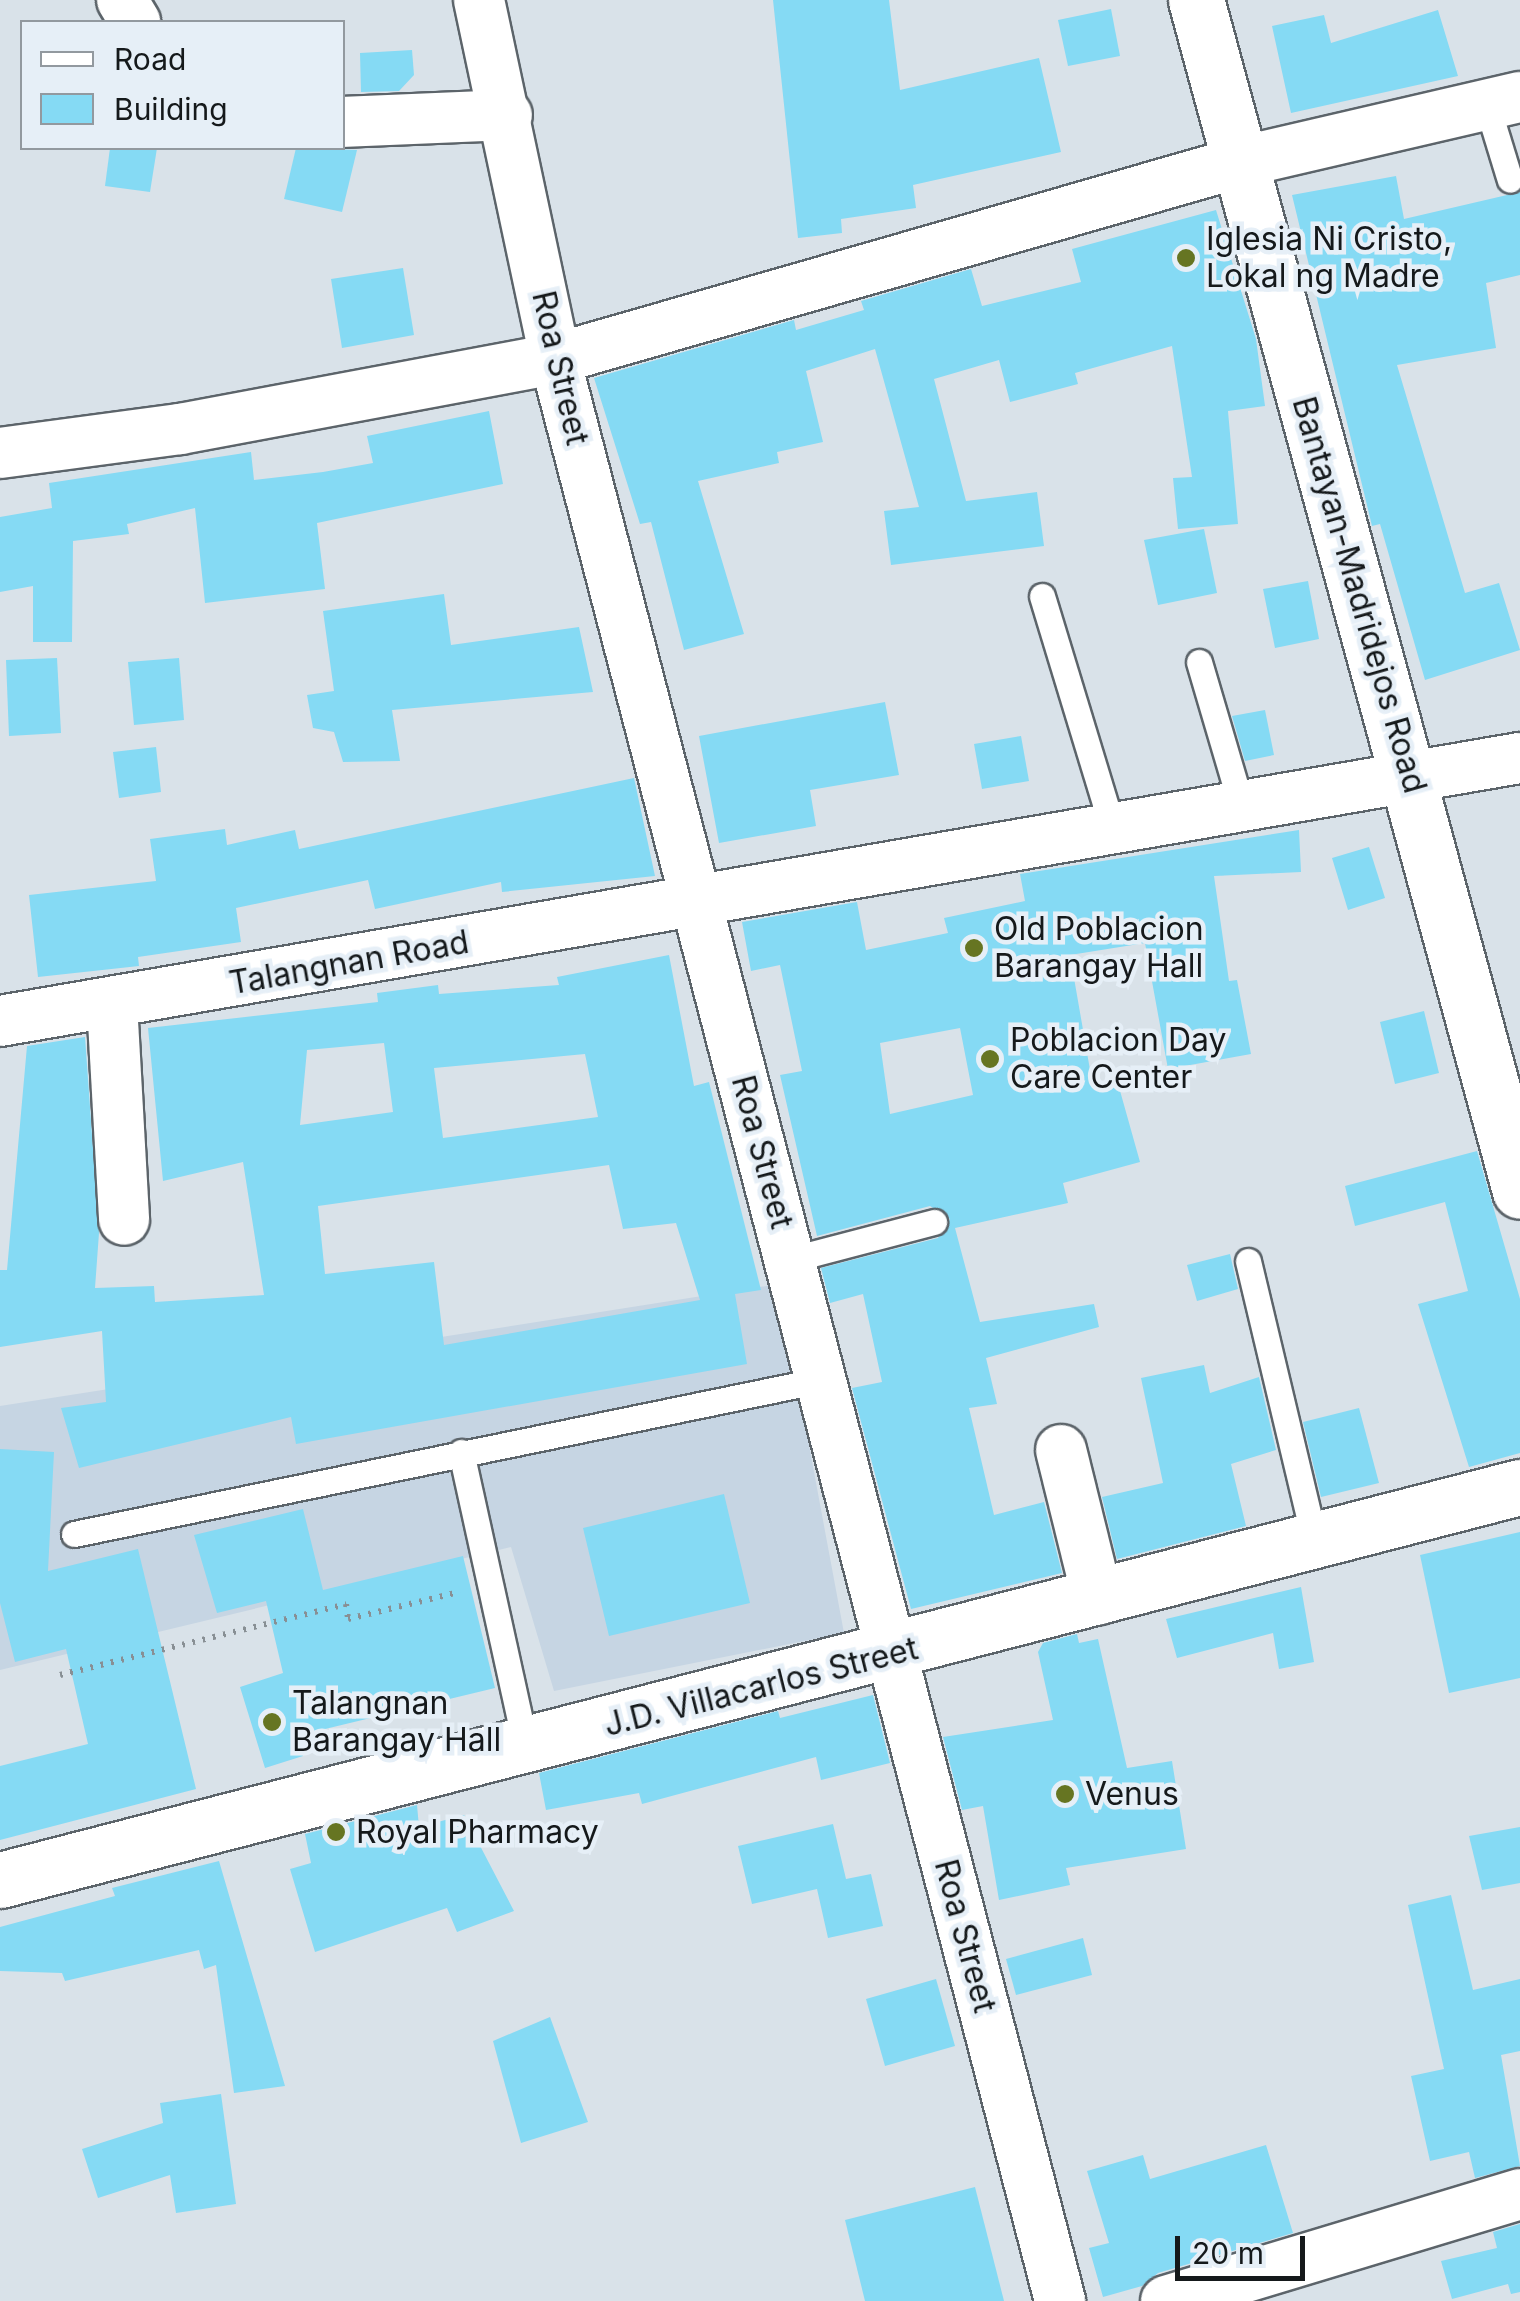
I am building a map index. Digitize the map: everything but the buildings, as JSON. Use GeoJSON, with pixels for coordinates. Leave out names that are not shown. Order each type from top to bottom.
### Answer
{"type":"FeatureCollection","features":[{"type":"Feature","properties":{"kind":"street","name":"Roa Street"},"geometry":{"type":"LineString","coordinates":[[479,0],[507,115],[555,359],[1060,2301]]}},
{"type":"Feature","properties":{"kind":"street","name":"Bantayan-Madridejos Road"},"geometry":{"type":"LineString","coordinates":[[1196,0],[1412,778],[1520,1192]]}},
{"type":"Feature","properties":{"kind":"street"},"geometry":{"type":"LineString","coordinates":[[0,453],[180,429],[555,359],[1240,162],[1504,101]]}},
{"type":"Feature","properties":{"kind":"street"},"geometry":{"type":"LineString","coordinates":[[345,122],[507,115]]}},
{"type":"Feature","properties":{"kind":"street","name":"Talangnan Road"},"geometry":{"type":"LineString","coordinates":[[0,1021],[697,904],[1520,758]]}},
{"type":"Feature","properties":{"kind":"street"},"geometry":{"type":"LineString","coordinates":[[112,1002],[124,1220]]}},
{"type":"Feature","properties":{"kind":"street"},"geometry":{"type":"LineString","coordinates":[[1061,1450],[1098,1600]]}},
{"type":"Feature","properties":{"kind":"street","name":"J.D. Villacarlos Street"},"geometry":{"type":"LineString","coordinates":[[0,1880],[892,1654],[1520,1488]]}},
{"type":"Feature","properties":{"kind":"street"},"geometry":{"type":"LineString","coordinates":[[1166,2301],[1520,2194]]}},
{"type":"Feature","properties":{"kind":"lane"},"geometry":{"type":"LineString","coordinates":[[1504,101],[1510,180]]}},
{"type":"Feature","properties":{"kind":"lane"},"geometry":{"type":"LineString","coordinates":[[1042,596],[1113,830]]}},
{"type":"Feature","properties":{"kind":"lane"},"geometry":{"type":"LineString","coordinates":[[1199,662],[1242,808]]}},
{"type":"Feature","properties":{"kind":"lane"},"geometry":{"type":"LineString","coordinates":[[790,1260],[934,1222]]}},
{"type":"Feature","properties":{"kind":"lane"},"geometry":{"type":"LineString","coordinates":[[1248,1261],[1315,1542]]}},
{"type":"Feature","properties":{"kind":"lane"},"geometry":{"type":"LineString","coordinates":[[74,1534],[821,1380]]}},
{"type":"Feature","properties":{"kind":"lane"},"geometry":{"type":"LineString","coordinates":[[460,1452],[526,1747]]}},
{"type":"Feature","properties":{"kind":"path"},"geometry":{"type":"LineString","coordinates":[[60,1675],[346,1604],[348,1619],[490,1585]]}},
{"type":"Feature","properties":{"kind":"shaded area"},"geometry":{"type":"Polygon","coordinates":[[[779,1284],[844,1633],[554,1691],[511,1547],[0,1670],[0,1406],[779,1284]]]}},
{"type":"Feature","properties":{"kind":"place","name":"Iglesia Ni Cristo, Lokal ng Madre"},"geometry":{"type":"Point","coordinates":[1186,258]}},
{"type":"Feature","properties":{"kind":"place","name":"Old Poblacion Barangay Hall"},"geometry":{"type":"Point","coordinates":[974,948]}},
{"type":"Feature","properties":{"kind":"place","name":"Poblacion Day Care Center"},"geometry":{"type":"Point","coordinates":[990,1059]}},
{"type":"Feature","properties":{"kind":"place","name":"Talangnan Barangay Hall"},"geometry":{"type":"Point","coordinates":[272,1722]}},
{"type":"Feature","properties":{"kind":"place","name":"Venus"},"geometry":{"type":"Point","coordinates":[1065,1794]}},
{"type":"Feature","properties":{"kind":"place","name":"Royal Pharmacy"},"geometry":{"type":"Point","coordinates":[336,1832]}}]}
